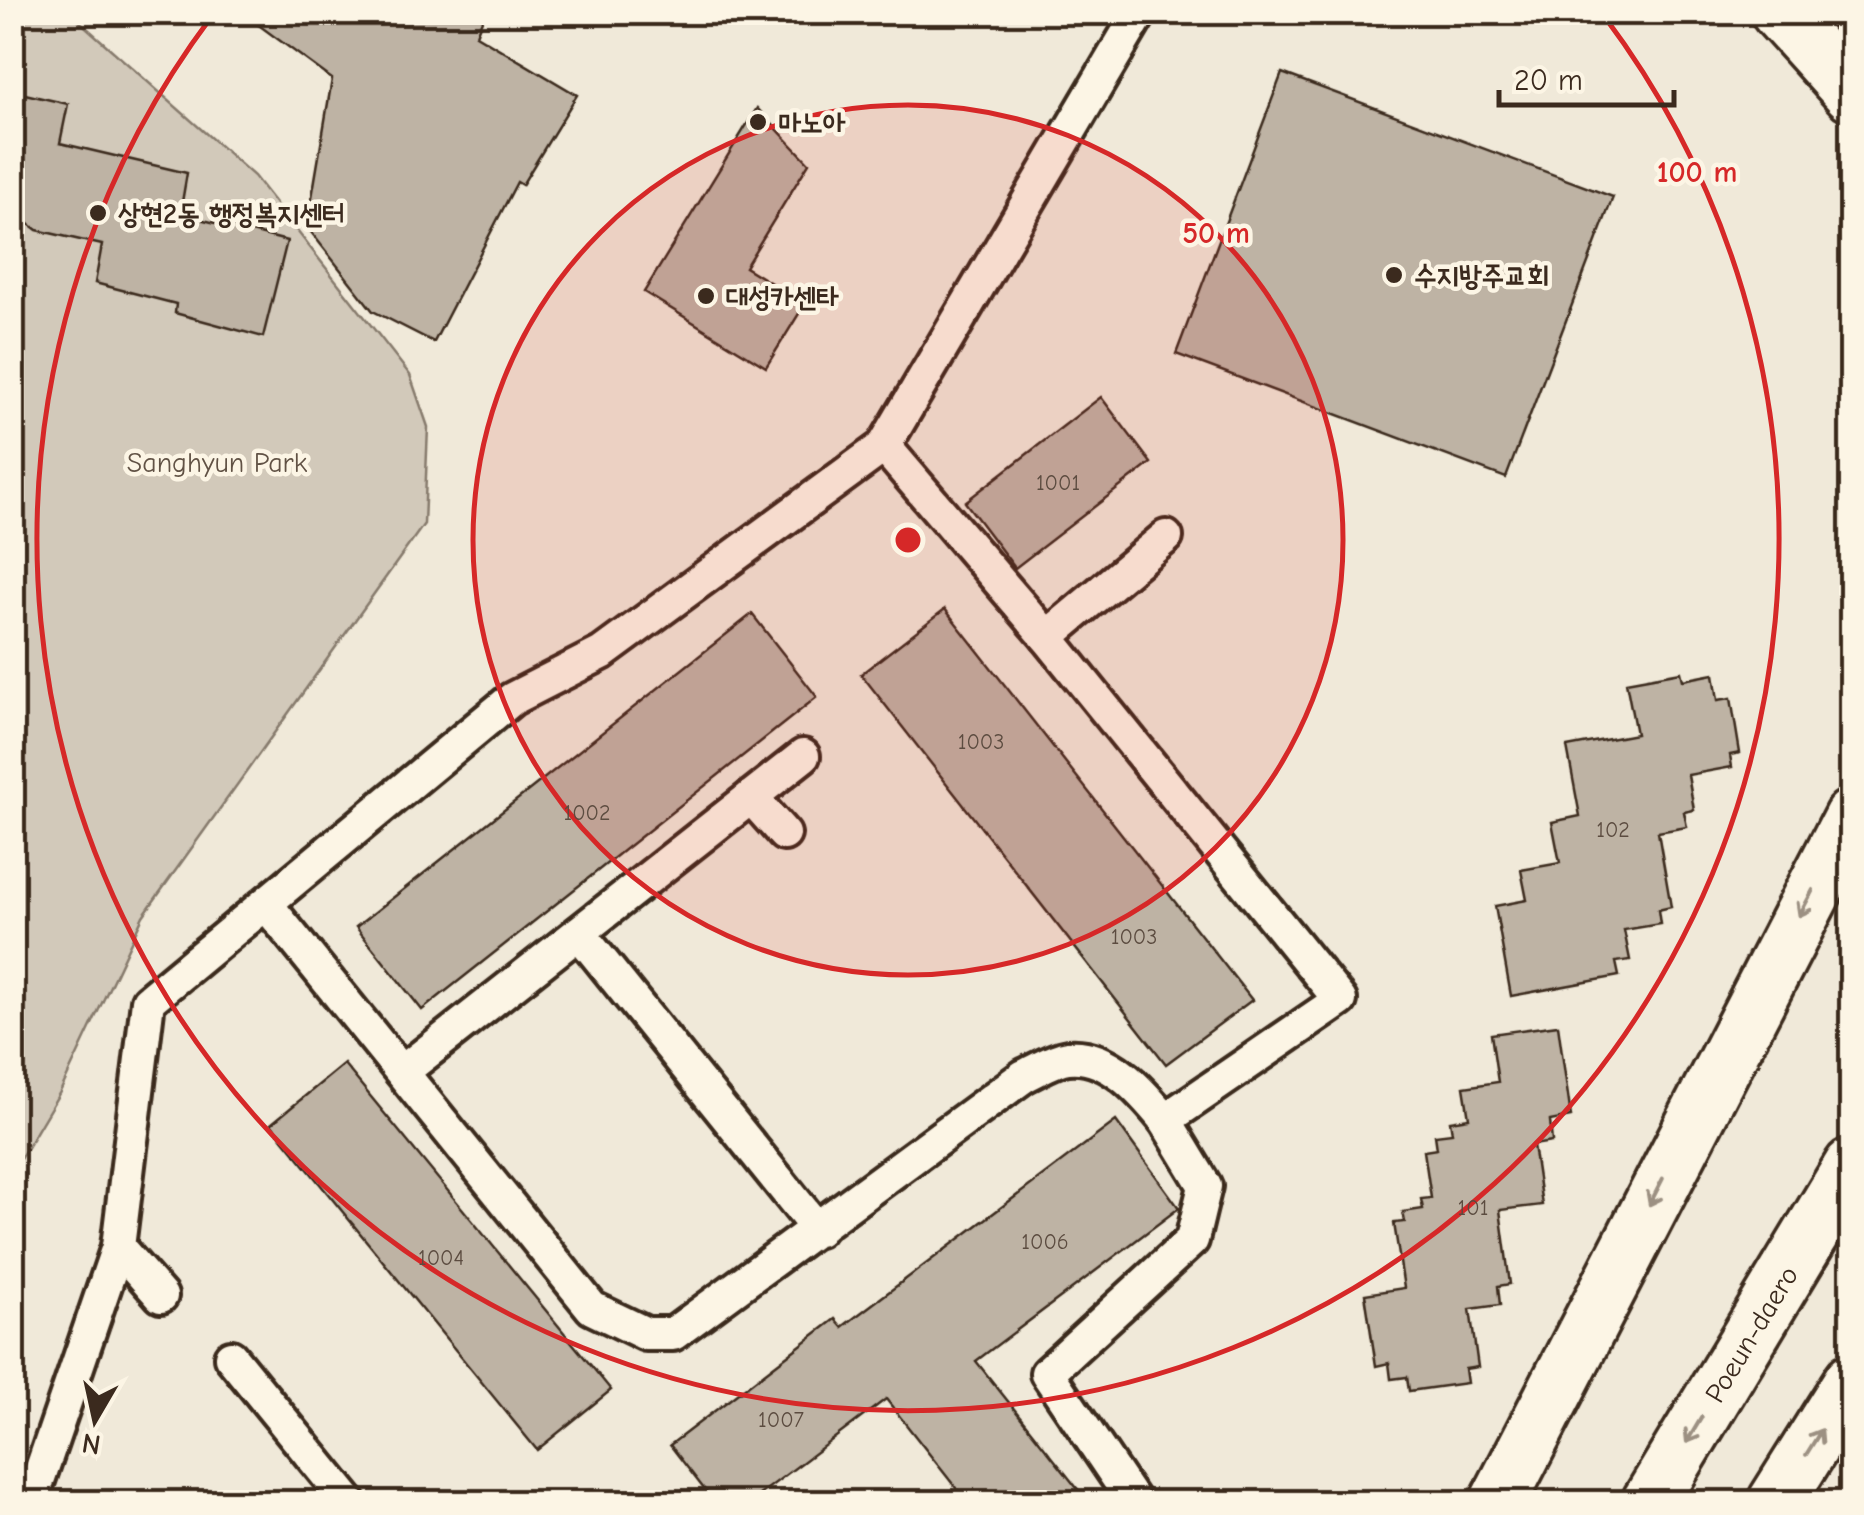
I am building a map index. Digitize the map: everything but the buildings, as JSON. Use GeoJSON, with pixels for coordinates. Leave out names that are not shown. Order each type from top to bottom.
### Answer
{"type":"FeatureCollection","features":[{"type":"Feature","properties":{"kind":"main road"},"geometry":{"type":"LineString","coordinates":[[1779,12],[1852,93]]}},
{"type":"Feature","properties":{"kind":"main road"},"geometry":{"type":"LineString","coordinates":[[1498,1502],[1852,817]]}},
{"type":"Feature","properties":{"kind":"main road","name":"Poeun-daero"},"geometry":{"type":"LineString","coordinates":[[1650,1502],[1852,1166]]}},
{"type":"Feature","properties":{"kind":"main road"},"geometry":{"type":"LineString","coordinates":[[1776,1502],[1852,1381]]}},
{"type":"Feature","properties":{"kind":"lane"},"geometry":{"type":"LineString","coordinates":[[32,1500],[118,1247],[148,1002],[512,699],[602,653],[884,446],[1140,12]]}},
{"type":"Feature","properties":{"kind":"lane"},"geometry":{"type":"LineString","coordinates":[[884,446],[1047,637],[1340,1000],[1165,1120]]}},
{"type":"Feature","properties":{"kind":"lane"},"geometry":{"type":"LineString","coordinates":[[1047,637],[1166,537]]}},
{"type":"Feature","properties":{"kind":"lane"},"geometry":{"type":"LineString","coordinates":[[402,1072],[803,756]]}},
{"type":"Feature","properties":{"kind":"lane"},"geometry":{"type":"LineString","coordinates":[[751,797],[784,834]]}},
{"type":"Feature","properties":{"kind":"lane"},"geometry":{"type":"LineString","coordinates":[[266,904],[592,1308],[632,1329],[674,1334],[1024,1076],[1068,1057],[1105,1065],[1138,1088],[1165,1120],[1205,1186],[1192,1240],[1047,1373],[1134,1502]]}},
{"type":"Feature","properties":{"kind":"lane"},"geometry":{"type":"LineString","coordinates":[[579,933],[818,1230]]}},
{"type":"Feature","properties":{"kind":"lane"},"geometry":{"type":"LineString","coordinates":[[118,1247],[160,1296]]}},
{"type":"Feature","properties":{"kind":"lane"},"geometry":{"type":"LineString","coordinates":[[231,1357],[349,1502]]}},
{"type":"Feature","properties":{"kind":"green space","name":"Sanghyun Park"},"geometry":{"type":"Polygon","coordinates":[[[69,12],[254,176],[410,375],[428,427],[424,524],[143,916],[60,1092],[13,1171],[13,13],[69,12]]]}},
{"type":"Feature","properties":{"kind":"place","name":"마노아"},"geometry":{"type":"Point","coordinates":[758,122]}},
{"type":"Feature","properties":{"kind":"place","name":"상현2동 행정복지센터"},"geometry":{"type":"Point","coordinates":[98,213]}},
{"type":"Feature","properties":{"kind":"place","name":"수지방주교회"},"geometry":{"type":"Point","coordinates":[1394,275]}},
{"type":"Feature","properties":{"kind":"place","name":"대성카센타"},"geometry":{"type":"Point","coordinates":[706,296]}}]}
